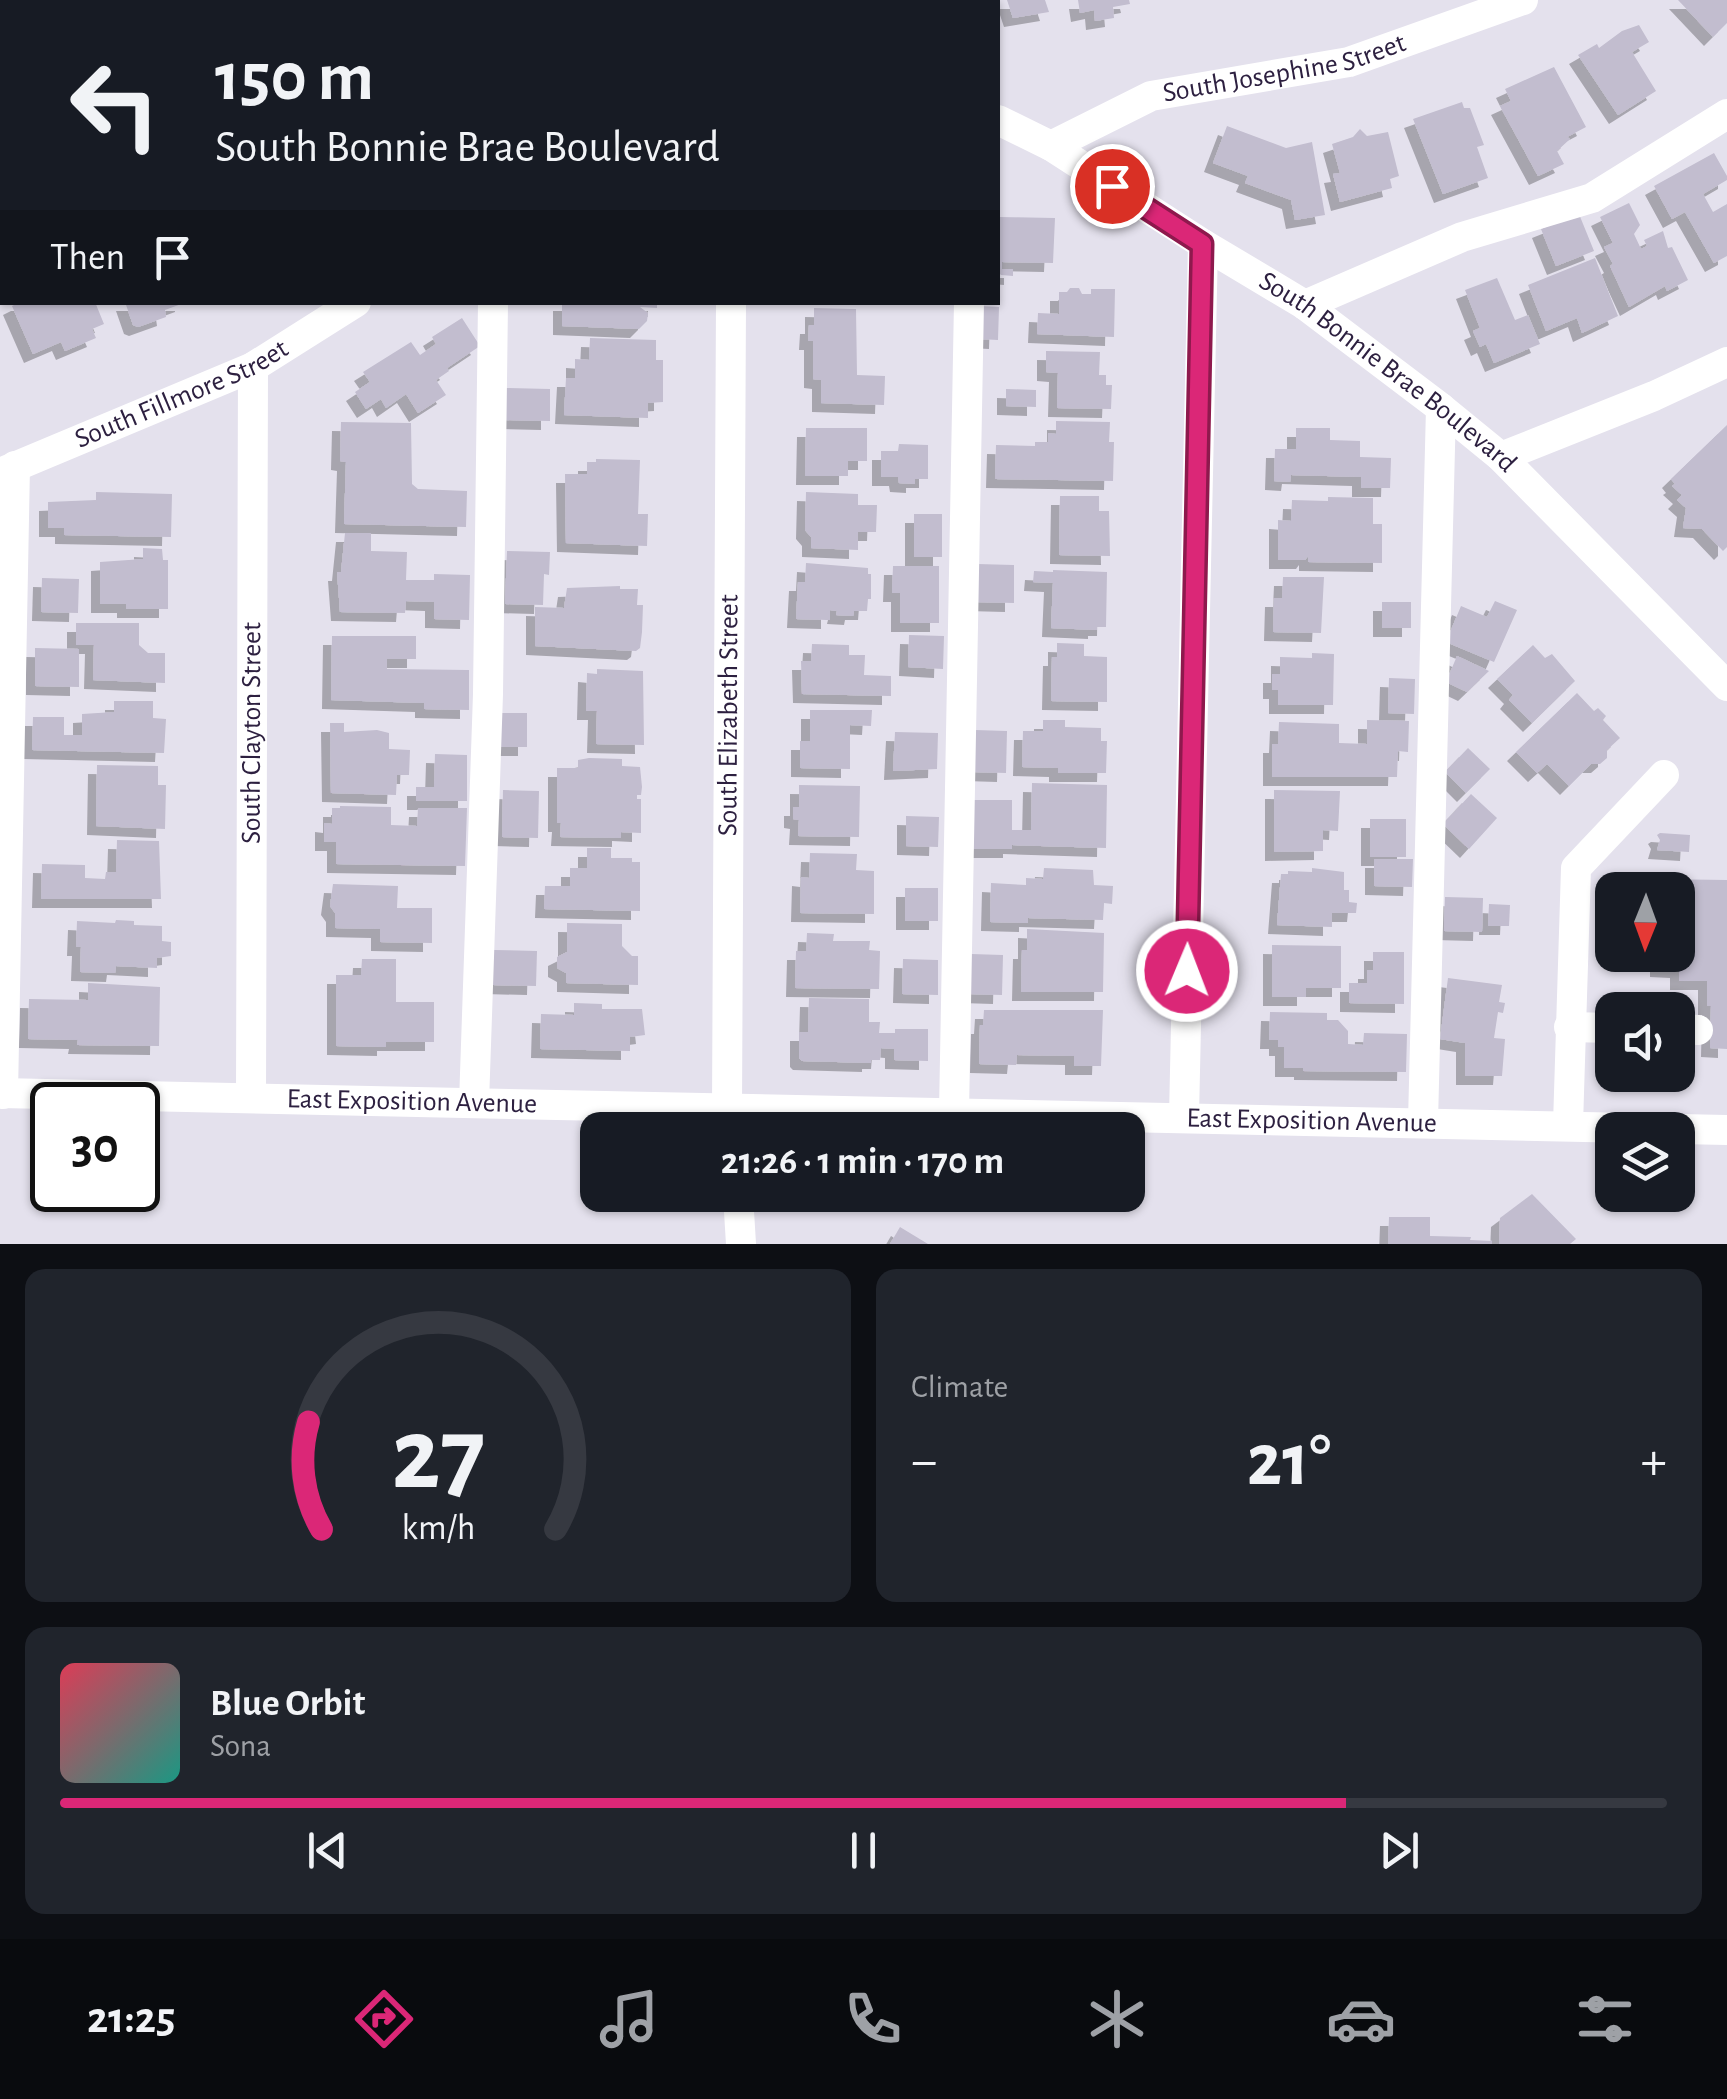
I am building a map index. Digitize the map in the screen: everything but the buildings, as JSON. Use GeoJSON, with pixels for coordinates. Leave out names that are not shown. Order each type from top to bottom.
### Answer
{"type":"FeatureCollection","features":[{"type":"Feature","properties":{"kind":"street","name":"South Josephine Street"},"geometry":{"type":"LineString","coordinates":[[1051,146],[1151,96],[1348,62],[1522,0]]}},
{"type":"Feature","properties":{"kind":"street"},"geometry":{"type":"LineString","coordinates":[[1304,305],[1462,237],[1592,198],[1727,114]]}},
{"type":"Feature","properties":{"kind":"street","name":"South Bonnie Brae Boulevard"},"geometry":{"type":"LineString","coordinates":[[1000,121],[1051,146],[1304,305],[1442,408],[1501,457],[1727,686]]}},
{"type":"Feature","properties":{"kind":"street"},"geometry":{"type":"LineString","coordinates":[[1184,1117],[1202,244]]}},
{"type":"Feature","properties":{"kind":"street","name":"South Fillmore Street"},"geometry":{"type":"LineString","coordinates":[[8,470],[253,367],[351,305]]}},
{"type":"Feature","properties":{"kind":"street"},"geometry":{"type":"LineString","coordinates":[[474,1103],[488,694],[493,305]]}},
{"type":"Feature","properties":{"kind":"street","name":"South Elizabeth Street"},"geometry":{"type":"LineString","coordinates":[[728,1112],[731,305]]}},
{"type":"Feature","properties":{"kind":"street"},"geometry":{"type":"LineString","coordinates":[[954,1112],[969,305]]}},
{"type":"Feature","properties":{"kind":"street"},"geometry":{"type":"LineString","coordinates":[[1501,457],[1654,396],[1727,362]]}},
{"type":"Feature","properties":{"kind":"street","name":"South Clayton Street"},"geometry":{"type":"LineString","coordinates":[[250,1098],[253,367]]}},
{"type":"Feature","properties":{"kind":"street"},"geometry":{"type":"LineString","coordinates":[[1423,1122],[1442,408]]}},
{"type":"Feature","properties":{"kind":"street"},"geometry":{"type":"LineString","coordinates":[[2,1094],[8,470]]}},
{"type":"Feature","properties":{"kind":"street"},"geometry":{"type":"LineString","coordinates":[[1568,1125],[1568,1027],[1576,868],[1664,774]]}},
{"type":"Feature","properties":{"kind":"street"},"geometry":{"type":"LineString","coordinates":[[1568,1027],[1595,1028]]}},
{"type":"Feature","properties":{"kind":"street","name":"East Exposition Avenue"},"geometry":{"type":"LineString","coordinates":[[2,1094],[474,1103],[617,1112]]}},
{"type":"Feature","properties":{"kind":"street","name":"East Exposition Avenue"},"geometry":{"type":"LineString","coordinates":[[1145,1116],[1727,1130]]}},
{"type":"Feature","properties":{"kind":"street"},"geometry":{"type":"LineString","coordinates":[[739,1212],[741,1244]]}},
{"type":"Feature","properties":{"kind":"route"},"geometry":{"type":"LineString","coordinates":[[1112,186],[1202,244],[1187,971]]}}]}
